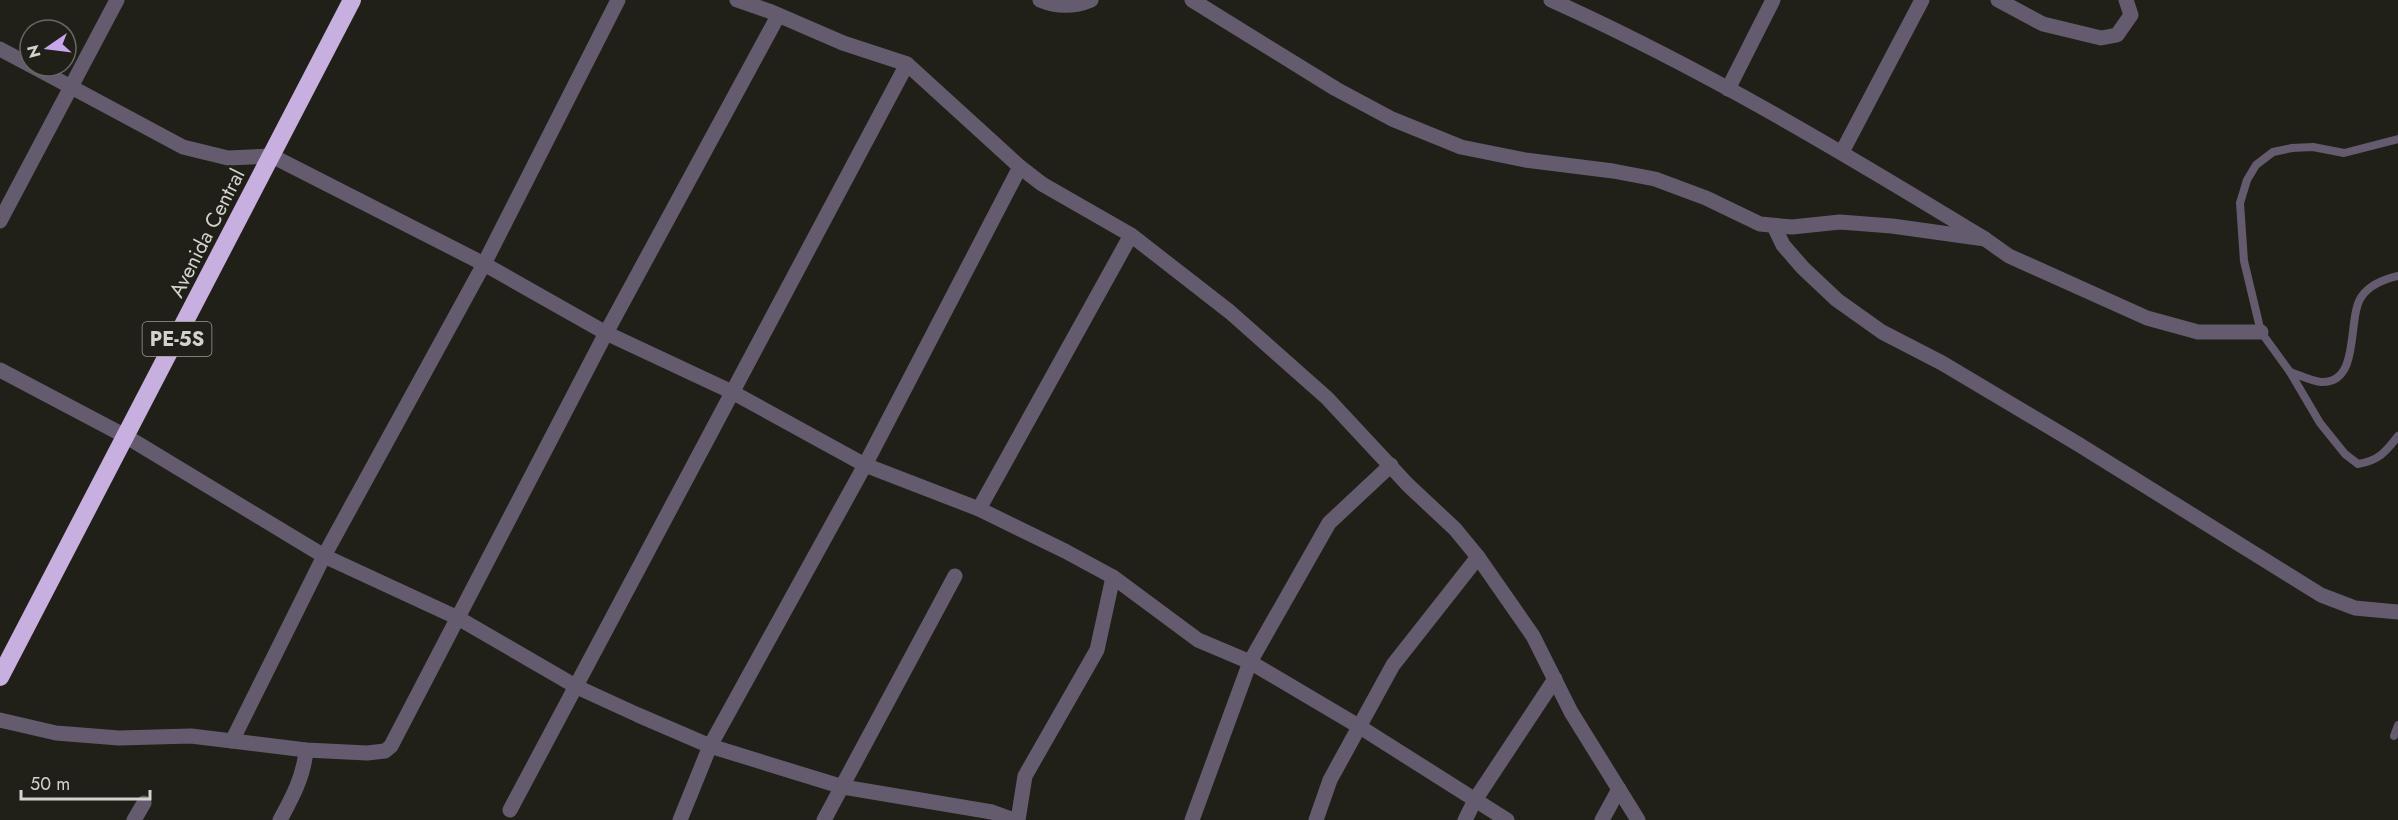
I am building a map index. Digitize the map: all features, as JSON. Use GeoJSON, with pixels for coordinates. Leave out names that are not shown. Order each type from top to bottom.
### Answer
{"type":"FeatureCollection","features":[{"type":"Feature","properties":{"kind":"highway","name":"Avenida Central"},"geometry":{"type":"LineString","coordinates":[[0,677],[127,437],[352,0]]}},
{"type":"Feature","properties":{"kind":"street"},"geometry":{"type":"LineString","coordinates":[[0,221],[117,0]]}},
{"type":"Feature","properties":{"kind":"street"},"geometry":{"type":"LineString","coordinates":[[232,741],[324,556],[484,264],[618,0]]}},
{"type":"Feature","properties":{"kind":"street"},"geometry":{"type":"LineString","coordinates":[[737,0],[843,43],[907,64],[1020,167],[1042,184],[1131,235],[1230,312],[1327,398],[1408,485],[1455,529],[1478,557],[1533,636],[1571,712],[1638,820]]}},
{"type":"Feature","properties":{"kind":"street"},"geometry":{"type":"LineString","coordinates":[[1040,0],[1066,6],[1079,5],[1091,0]]}},
{"type":"Feature","properties":{"kind":"street"},"geometry":{"type":"LineString","coordinates":[[1192,0],[1336,89],[1392,119],[1461,147],[1525,160],[1613,171],[1655,180],[1706,198],[1760,224],[1792,227],[1851,223],[1892,226],[1985,239]]}},
{"type":"Feature","properties":{"kind":"street"},"geometry":{"type":"LineString","coordinates":[[1551,0],[1615,28],[1842,152],[2009,256],[2147,318],[2198,332],[2261,332]]}},
{"type":"Feature","properties":{"kind":"street"},"geometry":{"type":"LineString","coordinates":[[1728,89],[1773,0]]}},
{"type":"Feature","properties":{"kind":"street"},"geometry":{"type":"LineString","coordinates":[[1842,152],[1922,0]]}},
{"type":"Feature","properties":{"kind":"street"},"geometry":{"type":"LineString","coordinates":[[1998,0],[2043,24],[2106,39],[2117,35],[2131,15],[2126,0]]}},
{"type":"Feature","properties":{"kind":"street"},"geometry":{"type":"LineString","coordinates":[[0,720],[66,734],[119,738],[191,736],[306,750],[367,753],[385,751],[391,746],[606,333],[778,16]]}},
{"type":"Feature","properties":{"kind":"street"},"geometry":{"type":"LineString","coordinates":[[0,49],[18,59]]}},
{"type":"Feature","properties":{"kind":"street"},"geometry":{"type":"LineString","coordinates":[[510,810],[907,64]]}},
{"type":"Feature","properties":{"kind":"street"},"geometry":{"type":"LineString","coordinates":[[53,78],[183,147],[228,158],[272,156],[484,264],[606,333],[732,392],[865,465],[979,509],[1113,577],[1198,640],[1250,662],[1360,727],[1507,820]]}},
{"type":"Feature","properties":{"kind":"street"},"geometry":{"type":"LineString","coordinates":[[680,820],[710,746],[865,465],[1020,167]]}},
{"type":"Feature","properties":{"kind":"street"},"geometry":{"type":"LineString","coordinates":[[1774,225],[1784,245],[1803,268],[1837,300],[1882,333],[1942,363],[2078,444],[2321,595],[2355,608],[2398,612]]}},
{"type":"Feature","properties":{"kind":"street"},"geometry":{"type":"LineString","coordinates":[[979,509],[1131,235]]}},
{"type":"Feature","properties":{"kind":"street"},"geometry":{"type":"LineString","coordinates":[[0,370],[127,437],[324,556],[458,618],[577,687],[710,746],[843,787],[990,816],[1016,820],[1025,776],[1097,650],[1113,577]]}},
{"type":"Feature","properties":{"kind":"street"},"geometry":{"type":"LineString","coordinates":[[1192,820],[1250,662],[1329,523],[1391,465]]}},
{"type":"Feature","properties":{"kind":"street"},"geometry":{"type":"LineString","coordinates":[[1316,820],[1330,780],[1393,665],[1478,557]]}},
{"type":"Feature","properties":{"kind":"street"},"geometry":{"type":"LineString","coordinates":[[824,820],[955,576]]}},
{"type":"Feature","properties":{"kind":"street"},"geometry":{"type":"LineString","coordinates":[[1465,820],[1475,800],[1555,679]]}},
{"type":"Feature","properties":{"kind":"street"},"geometry":{"type":"LineString","coordinates":[[280,820],[299,783],[305,764],[306,750]]}},
{"type":"Feature","properties":{"kind":"street"},"geometry":{"type":"LineString","coordinates":[[1602,820],[1619,789]]}},
{"type":"Feature","properties":{"kind":"street"},"geometry":{"type":"LineString","coordinates":[[134,820],[144,803]]}},
{"type":"Feature","properties":{"kind":"lane"},"geometry":{"type":"LineString","coordinates":[[2398,139],[2344,153],[2324,148],[2292,148],[2273,152],[2256,165],[2247,180],[2240,204],[2244,261],[2261,332],[2290,372],[2326,431],[2345,454],[2358,464],[2366,463],[2386,453],[2398,436]]}},
{"type":"Feature","properties":{"kind":"lane"},"geometry":{"type":"LineString","coordinates":[[2290,372],[2321,382],[2332,380],[2341,374],[2349,359],[2355,314],[2360,297],[2371,286],[2398,276]]}},
{"type":"Feature","properties":{"kind":"lane"},"geometry":{"type":"LineString","coordinates":[[2394,735],[2398,725]]}}]}
